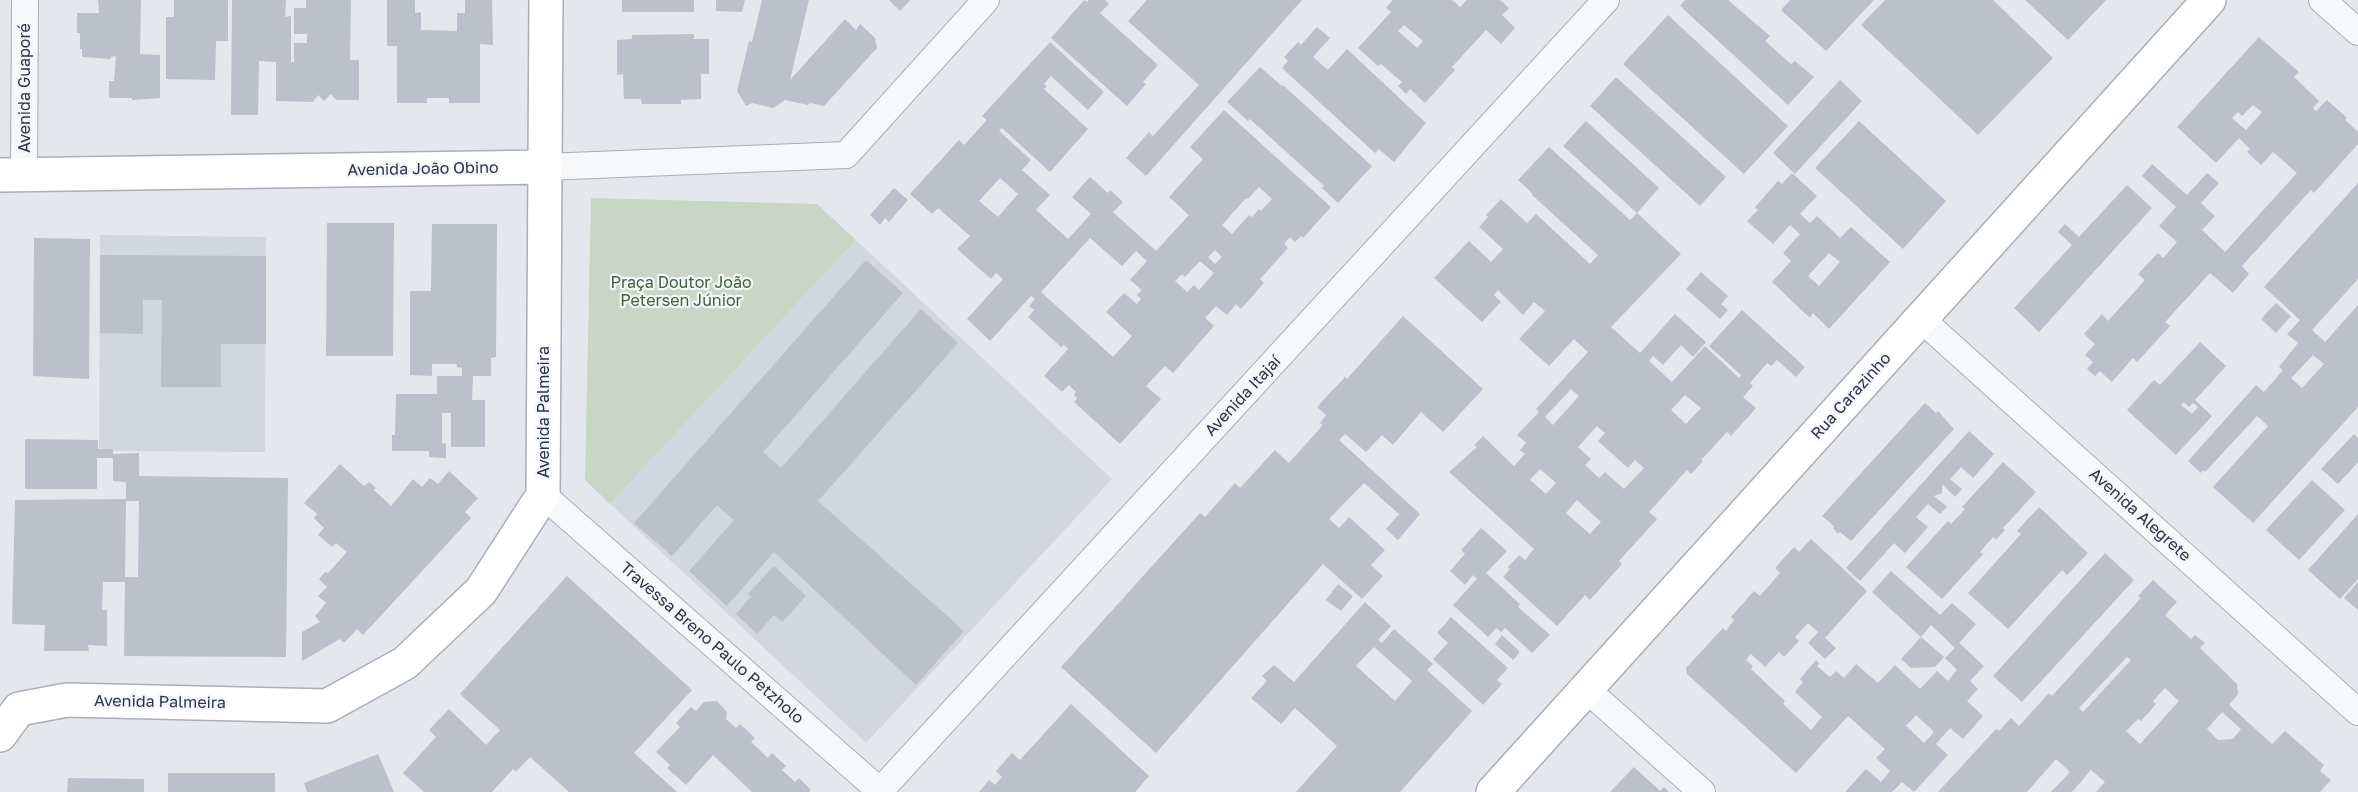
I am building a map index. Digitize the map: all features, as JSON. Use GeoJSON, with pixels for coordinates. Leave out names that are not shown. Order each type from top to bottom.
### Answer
{"type":"FeatureCollection","features":[{"type":"Feature","properties":{"kind":"street","name":"Avenida Guaporé"},"geometry":{"type":"LineString","coordinates":[[12,176],[25,0]]}},
{"type":"Feature","properties":{"kind":"street","name":"Avenida Palmeira"},"geometry":{"type":"LineString","coordinates":[[9,722],[67,700],[327,706],[405,663],[481,591],[543,495],[546,0]]}},
{"type":"Feature","properties":{"kind":"street","name":"Avenida João Obino"},"geometry":{"type":"LineString","coordinates":[[12,176],[545,167],[846,155],[986,0]]}},
{"type":"Feature","properties":{"kind":"street","name":"Avenida Itajaí"},"geometry":{"type":"LineString","coordinates":[[880,791],[1606,0]]}},
{"type":"Feature","properties":{"kind":"street","name":"Rua Carazinho"},"geometry":{"type":"LineString","coordinates":[[1493,792],[2209,0]]}},
{"type":"Feature","properties":{"kind":"street"},"geometry":{"type":"LineString","coordinates":[[2322,0],[2358,32]]}},
{"type":"Feature","properties":{"kind":"street","name":"Avenida Alegrete"},"geometry":{"type":"LineString","coordinates":[[1921,319],[2358,712]]}},
{"type":"Feature","properties":{"kind":"street","name":"Travessa Breno Paulo Petzholo"},"geometry":{"type":"LineString","coordinates":[[543,495],[880,791]]}},
{"type":"Feature","properties":{"kind":"street"},"geometry":{"type":"LineString","coordinates":[[1586,689],[1702,792]]}},
{"type":"Feature","properties":{"kind":"shaded area"},"geometry":{"type":"Polygon","coordinates":[[[100,235],[266,237],[265,452],[99,451],[100,235]]]}},
{"type":"Feature","properties":{"kind":"shaded area"},"geometry":{"type":"Polygon","coordinates":[[[856,240],[1112,479],[866,743],[610,504],[856,240]]]}},
{"type":"Feature","properties":{"kind":"green space","name":"Praça Doutor João Petersen Júnior"},"geometry":{"type":"Polygon","coordinates":[[[591,198],[817,204],[856,240],[610,504],[585,480],[591,198]]]}},
{"type":"Feature","properties":{"kind":"building"},"geometry":{"type":"Polygon","coordinates":[[[98,0],[141,0],[140,54],[160,55],[160,98],[132,100],[132,98],[109,98],[109,81],[114,81],[116,56],[111,59],[82,57],[80,33],[77,33],[77,13],[99,13],[98,0]]]}},
{"type":"Feature","properties":{"kind":"building"},"geometry":{"type":"Polygon","coordinates":[[[174,0],[228,0],[228,41],[216,41],[215,80],[166,79],[166,17],[174,17],[174,0]]]}},
{"type":"Feature","properties":{"kind":"building"},"geometry":{"type":"Polygon","coordinates":[[[232,0],[286,0],[285,17],[291,16],[291,62],[294,62],[294,43],[307,43],[307,34],[294,34],[294,8],[306,8],[306,0],[351,0],[350,60],[359,60],[359,100],[336,100],[331,94],[324,101],[318,95],[313,102],[276,101],[276,62],[259,61],[258,115],[231,115],[232,0]]]}},
{"type":"Feature","properties":{"kind":"building"},"geometry":{"type":"Polygon","coordinates":[[[387,0],[415,0],[415,13],[421,12],[421,30],[457,31],[457,13],[465,13],[465,0],[492,0],[493,45],[480,44],[480,103],[449,103],[449,98],[427,98],[427,103],[397,103],[397,46],[387,46],[387,0]]]}},
{"type":"Feature","properties":{"kind":"building"},"geometry":{"type":"Polygon","coordinates":[[[622,0],[694,0],[694,12],[622,12],[622,0]]]}},
{"type":"Feature","properties":{"kind":"building"},"geometry":{"type":"Polygon","coordinates":[[[716,0],[745,0],[742,12],[716,11],[716,0]]]}},
{"type":"Feature","properties":{"kind":"building"},"geometry":{"type":"Polygon","coordinates":[[[762,0],[809,0],[790,80],[845,19],[856,30],[860,24],[875,38],[877,48],[824,106],[785,100],[773,108],[752,103],[746,106],[737,91],[762,0]]]}},
{"type":"Feature","properties":{"kind":"building"},"geometry":{"type":"Polygon","coordinates":[[[889,0],[910,0],[900,11],[889,0]]]}},
{"type":"Feature","properties":{"kind":"building"},"geometry":{"type":"Polygon","coordinates":[[[1084,0],[1087,2],[1105,0],[1109,4],[1100,13],[1158,65],[1143,82],[1146,84],[1127,106],[1051,38],[1084,0]]]}},
{"type":"Feature","properties":{"kind":"building"},"geometry":{"type":"Polygon","coordinates":[[[1147,0],[1302,0],[1146,176],[1126,158],[1149,132],[1153,136],[1199,85],[1128,21],[1147,0]]]}},
{"type":"Feature","properties":{"kind":"building"},"geometry":{"type":"Polygon","coordinates":[[[1393,0],[1452,0],[1460,7],[1467,0],[1500,0],[1509,8],[1502,15],[1515,28],[1501,44],[1486,30],[1452,67],[1455,70],[1425,103],[1410,89],[1406,94],[1398,86],[1402,82],[1381,64],[1378,66],[1358,48],[1391,12],[1386,8],[1393,0]],[[1404,25],[1398,31],[1417,48],[1423,41],[1404,25]]]}},
{"type":"Feature","properties":{"kind":"building"},"geometry":{"type":"Polygon","coordinates":[[[1685,0],[1728,0],[1770,36],[1765,41],[1791,64],[1795,61],[1814,77],[1788,105],[1680,6],[1685,0]]]}},
{"type":"Feature","properties":{"kind":"building"},"geometry":{"type":"Polygon","coordinates":[[[1790,0],[1874,0],[1826,51],[1781,10],[1790,0]]]}},
{"type":"Feature","properties":{"kind":"building"},"geometry":{"type":"Polygon","coordinates":[[[1885,0],[1993,0],[2053,58],[1978,135],[1861,25],[1885,0]]]}},
{"type":"Feature","properties":{"kind":"building"},"geometry":{"type":"Polygon","coordinates":[[[2025,0],[2106,0],[2068,40],[2025,0]]]}},
{"type":"Feature","properties":{"kind":"building"},"geometry":{"type":"Polygon","coordinates":[[[1668,15],[1788,126],[1744,174],[1623,64],[1668,15]]]}},
{"type":"Feature","properties":{"kind":"building"},"geometry":{"type":"Polygon","coordinates":[[[1317,27],[1330,38],[1313,57],[1328,70],[1347,49],[1426,123],[1394,162],[1379,149],[1375,153],[1282,68],[1288,61],[1284,57],[1298,42],[1301,45],[1317,27]]]}},
{"type":"Feature","properties":{"kind":"building"},"geometry":{"type":"Polygon","coordinates":[[[694,34],[694,39],[709,39],[709,74],[701,74],[701,99],[681,100],[681,104],[642,104],[641,99],[624,99],[623,74],[617,75],[617,40],[632,39],[632,35],[694,34]]]}},
{"type":"Feature","properties":{"kind":"building"},"geometry":{"type":"Polygon","coordinates":[[[2259,37],[2299,72],[2294,77],[2319,101],[2313,108],[2316,111],[2327,100],[2347,118],[2345,120],[2358,132],[2358,144],[2314,193],[2311,190],[2242,266],[2249,274],[2233,293],[2210,273],[2165,322],[2170,326],[2137,362],[2133,358],[2112,382],[2100,371],[2095,376],[2087,369],[2093,362],[2085,355],[2095,344],[2084,334],[2102,314],[2108,321],[2145,280],[2138,274],[2158,253],[2163,258],[2177,242],[2159,226],[2176,207],[2142,176],[2152,164],[2187,195],[2207,173],[2219,183],[2201,203],[2215,216],[2202,230],[2225,252],[2297,173],[2273,152],[2261,165],[2247,152],[2250,149],[2239,138],[2216,163],[2177,127],[2259,37]],[[2253,105],[2242,116],[2238,112],[2232,118],[2246,130],[2262,112],[2253,105]]]}},
{"type":"Feature","properties":{"kind":"building"},"geometry":{"type":"Polygon","coordinates":[[[1050,42],[1104,92],[1088,110],[1051,76],[1044,84],[1047,86],[1044,89],[1088,129],[1050,172],[1002,128],[999,131],[1031,160],[1022,170],[1050,195],[1036,210],[1068,239],[1091,214],[1072,197],[1090,177],[1108,193],[1110,190],[1123,202],[1113,212],[1156,251],[1189,215],[1169,197],[1203,159],[1190,147],[1224,110],[1331,207],[1303,238],[1301,236],[1295,242],[1290,237],[1284,244],[1288,248],[1260,279],[1264,283],[1241,309],[1236,304],[1227,315],[1216,306],[1205,318],[1214,326],[1173,373],[1165,366],[1146,386],[1161,399],[1120,444],[1074,402],[1077,398],[1074,395],[1076,392],[1069,385],[1062,392],[1044,376],[1068,349],[1064,345],[1061,347],[1028,317],[1034,310],[1029,306],[1035,299],[1031,296],[990,341],[967,319],[1003,279],[996,273],[991,279],[957,249],[970,236],[938,208],[932,214],[910,194],[959,140],[964,145],[987,120],[982,116],[1050,42]],[[1000,178],[979,201],[998,217],[1018,194],[1000,178]],[[1259,187],[1248,199],[1246,198],[1222,225],[1232,234],[1249,215],[1252,217],[1259,209],[1261,211],[1272,199],[1259,187]],[[1090,238],[1041,292],[1113,357],[1132,336],[1106,312],[1124,293],[1137,304],[1141,299],[1137,295],[1142,290],[1130,280],[1147,261],[1136,251],[1122,266],[1090,238]],[[1215,250],[1208,257],[1215,264],[1222,257],[1215,250]],[[1200,261],[1185,277],[1182,274],[1175,281],[1187,292],[1194,285],[1199,290],[1214,273],[1200,261]]]}},
{"type":"Feature","properties":{"kind":"building"},"geometry":{"type":"Polygon","coordinates":[[[1260,67],[1372,166],[1338,203],[1322,188],[1324,186],[1250,119],[1248,121],[1227,102],[1260,67]]]}},
{"type":"Feature","properties":{"kind":"building"},"geometry":{"type":"Polygon","coordinates":[[[1616,77],[1726,177],[1700,206],[1590,106],[1616,77]]]}},
{"type":"Feature","properties":{"kind":"building"},"geometry":{"type":"Polygon","coordinates":[[[1840,80],[1862,101],[1795,174],[1773,153],[1840,80]]]}},
{"type":"Feature","properties":{"kind":"building"},"geometry":{"type":"Polygon","coordinates":[[[1586,121],[1659,188],[1637,213],[1563,146],[1586,121]]]}},
{"type":"Feature","properties":{"kind":"building"},"geometry":{"type":"Polygon","coordinates":[[[1859,121],[1946,201],[1903,249],[1815,168],[1859,121]]]}},
{"type":"Feature","properties":{"kind":"building"},"geometry":{"type":"Polygon","coordinates":[[[1549,147],[1630,220],[1637,213],[1681,254],[1611,327],[1640,353],[1675,314],[1706,342],[1693,357],[1681,345],[1663,365],[1653,356],[1649,361],[1672,382],[1705,346],[1739,378],[1741,375],[1709,346],[1742,310],[1805,367],[1796,377],[1777,360],[1771,366],[1767,363],[1750,383],[1753,386],[1743,397],[1756,408],[1731,436],[1727,432],[1691,474],[1687,470],[1649,512],[1657,519],[1619,561],[1622,564],[1590,600],[1585,595],[1557,626],[1503,577],[1510,569],[1508,567],[1519,555],[1525,560],[1534,549],[1449,472],[1477,447],[1474,445],[1483,436],[1514,466],[1525,454],[1520,450],[1526,443],[1517,435],[1539,412],[1536,409],[1588,352],[1574,339],[1549,366],[1519,339],[1545,311],[1534,302],[1523,315],[1498,290],[1494,295],[1501,302],[1482,322],[1434,278],[1469,241],[1491,262],[1503,249],[1479,227],[1488,217],[1486,215],[1501,199],[1527,223],[1536,214],[1590,264],[1598,255],[1518,180],[1549,147]],[[1571,389],[1545,417],[1553,425],[1579,396],[1571,389]],[[1685,395],[1671,410],[1686,424],[1701,408],[1685,395]],[[1597,426],[1578,447],[1591,459],[1585,465],[1599,478],[1605,472],[1624,489],[1644,468],[1635,460],[1628,468],[1598,441],[1605,433],[1597,426]],[[1540,469],[1530,480],[1546,494],[1556,483],[1540,469]],[[1577,500],[1566,513],[1590,534],[1601,522],[1577,500]]]}},
{"type":"Feature","properties":{"kind":"building"},"geometry":{"type":"Polygon","coordinates":[[[1792,173],[1817,196],[1800,214],[1810,223],[1817,216],[1840,238],[1851,227],[1890,262],[1829,329],[1813,313],[1810,318],[1772,282],[1791,261],[1783,253],[1800,234],[1790,225],[1773,244],[1747,221],[1758,210],[1755,207],[1778,181],[1782,184],[1792,173]],[[1829,253],[1808,276],[1819,286],[1840,262],[1829,253]]]}},
{"type":"Feature","properties":{"kind":"building"},"geometry":{"type":"Polygon","coordinates":[[[2358,183],[2358,279],[2312,330],[2325,342],[2358,305],[2358,407],[2253,523],[2213,487],[2268,426],[2257,416],[2205,472],[2203,470],[2201,473],[2188,461],[2256,385],[2264,392],[2283,370],[2279,367],[2298,343],[2287,334],[2300,320],[2264,287],[2358,183]],[[2313,355],[2291,378],[2302,388],[2324,364],[2313,355]]]}},
{"type":"Feature","properties":{"kind":"building"},"geometry":{"type":"Polygon","coordinates":[[[2127,185],[2152,208],[2039,332],[2014,308],[2072,245],[2058,232],[2065,224],[2079,237],[2127,185]]]}},
{"type":"Feature","properties":{"kind":"building"},"geometry":{"type":"Polygon","coordinates":[[[894,188],[908,200],[889,222],[885,218],[880,225],[870,215],[894,188]]]}},
{"type":"Feature","properties":{"kind":"building"},"geometry":{"type":"Polygon","coordinates":[[[327,223],[394,223],[393,356],[326,356],[327,223]]]}},
{"type":"Feature","properties":{"kind":"building"},"geometry":{"type":"Polygon","coordinates":[[[432,224],[497,224],[496,357],[491,358],[491,376],[473,376],[472,400],[485,400],[485,447],[451,447],[451,413],[442,413],[442,443],[446,444],[446,458],[429,457],[429,451],[392,451],[392,435],[395,435],[396,394],[437,394],[437,376],[462,376],[462,368],[457,367],[457,364],[432,364],[432,376],[410,375],[410,291],[431,291],[432,224]]]}},
{"type":"Feature","properties":{"kind":"building"},"geometry":{"type":"Polygon","coordinates":[[[34,238],[90,239],[89,379],[33,376],[34,238]]]}},
{"type":"Feature","properties":{"kind":"building"},"geometry":{"type":"Polygon","coordinates":[[[100,255],[266,256],[266,344],[221,344],[221,387],[161,387],[162,300],[143,300],[143,334],[100,333],[100,255]]]}},
{"type":"Feature","properties":{"kind":"building"},"geometry":{"type":"Polygon","coordinates":[[[866,260],[903,293],[763,452],[781,468],[921,309],[958,343],[818,501],[964,631],[916,685],[774,552],[727,606],[689,571],[734,520],[717,505],[672,556],[634,523],[866,260]]]}},
{"type":"Feature","properties":{"kind":"building"},"geometry":{"type":"Polygon","coordinates":[[[1701,272],[1728,296],[1721,304],[1728,310],[1720,319],[1686,289],[1701,272]]]}},
{"type":"Feature","properties":{"kind":"building"},"geometry":{"type":"Polygon","coordinates":[[[2276,303],[2291,316],[2276,333],[2261,319],[2276,303]]]}},
{"type":"Feature","properties":{"kind":"building"},"geometry":{"type":"Polygon","coordinates":[[[1403,316],[1483,389],[1443,432],[1421,412],[1393,445],[1382,435],[1366,452],[1345,434],[1339,440],[1420,514],[1398,540],[1386,529],[1399,514],[1364,483],[1329,519],[1339,528],[1349,517],[1385,550],[1371,565],[1383,576],[1362,599],[1323,564],[1156,753],[1061,667],[1200,513],[1205,517],[1235,483],[1240,488],[1275,450],[1289,463],[1323,425],[1320,423],[1326,415],[1317,407],[1345,377],[1347,379],[1403,316]]]}},
{"type":"Feature","properties":{"kind":"building"},"geometry":{"type":"Polygon","coordinates":[[[2200,342],[2226,366],[2195,400],[2212,416],[2176,455],[2127,410],[2154,380],[2160,385],[2200,342]],[[2184,402],[2181,405],[2192,414],[2198,407],[2193,403],[2189,407],[2184,402]]]}},
{"type":"Feature","properties":{"kind":"building"},"geometry":{"type":"Polygon","coordinates":[[[1925,403],[1936,413],[1938,411],[1954,429],[1851,541],[1840,532],[1838,534],[1834,526],[1822,516],[1925,403]]]}},
{"type":"Feature","properties":{"kind":"building"},"geometry":{"type":"Polygon","coordinates":[[[1969,431],[1994,454],[1973,478],[1961,467],[1950,479],[1962,489],[1955,497],[1942,484],[1942,493],[1934,496],[1947,507],[1940,514],[1928,504],[1916,517],[1928,527],[1905,553],[1894,543],[1860,581],[1846,568],[1969,431]]]}},
{"type":"Feature","properties":{"kind":"building"},"geometry":{"type":"Polygon","coordinates":[[[2354,434],[2358,438],[2358,462],[2338,484],[2321,469],[2354,434]]]}},
{"type":"Feature","properties":{"kind":"building"},"geometry":{"type":"Polygon","coordinates":[[[25,439],[98,440],[98,449],[113,449],[113,454],[139,453],[139,476],[288,478],[286,657],[124,656],[125,582],[103,582],[102,610],[107,610],[107,646],[88,645],[89,651],[44,651],[45,625],[12,624],[15,500],[126,499],[126,482],[113,481],[113,458],[97,458],[97,489],[25,489],[25,439]],[[126,501],[125,577],[138,577],[139,501],[126,501]]]}},
{"type":"Feature","properties":{"kind":"building"},"geometry":{"type":"Polygon","coordinates":[[[2003,462],[2036,492],[2003,528],[2005,530],[1996,540],[1993,537],[1980,552],[1983,554],[1942,599],[1906,567],[1948,521],[1951,524],[1965,509],[1962,507],[2003,462]]]}},
{"type":"Feature","properties":{"kind":"building"},"geometry":{"type":"Polygon","coordinates":[[[340,464],[364,486],[369,482],[391,506],[413,479],[422,487],[430,478],[438,484],[449,471],[478,498],[465,512],[471,518],[363,635],[357,629],[344,643],[340,639],[302,661],[302,632],[320,622],[315,616],[326,603],[318,596],[327,587],[319,579],[325,572],[328,573],[347,552],[336,543],[332,547],[318,535],[324,528],[314,518],[317,514],[304,503],[340,464]]]}},
{"type":"Feature","properties":{"kind":"building"},"geometry":{"type":"Polygon","coordinates":[[[2312,480],[2345,510],[2299,560],[2266,530],[2312,480]]]}},
{"type":"Feature","properties":{"kind":"building"},"geometry":{"type":"Polygon","coordinates":[[[2039,507],[2088,553],[2067,575],[2062,570],[2008,629],[1968,593],[2021,534],[2017,531],[2039,507]]]}},
{"type":"Feature","properties":{"kind":"building"},"geometry":{"type":"Polygon","coordinates":[[[2358,514],[2358,579],[2340,599],[2308,570],[2358,514]]]}},
{"type":"Feature","properties":{"kind":"building"},"geometry":{"type":"Polygon","coordinates":[[[1481,528],[1507,551],[1486,573],[1520,604],[1518,607],[1550,635],[1532,653],[1505,628],[1501,632],[1496,628],[1488,637],[1453,605],[1477,579],[1473,575],[1465,585],[1450,571],[1465,554],[1461,550],[1481,528]]]}},
{"type":"Feature","properties":{"kind":"building"},"geometry":{"type":"Polygon","coordinates":[[[1811,539],[1867,591],[1825,638],[1836,648],[1825,659],[1808,643],[1818,632],[1808,623],[1795,637],[1799,641],[1784,657],[1779,652],[1765,667],[1751,654],[1746,660],[1753,666],[1751,669],[1785,701],[1783,704],[1811,730],[1822,717],[1795,692],[1803,682],[1800,679],[1816,660],[1819,664],[1817,666],[1830,677],[1836,671],[1844,678],[1856,664],[1878,683],[1895,665],[1920,689],[1937,671],[1948,681],[1957,670],[1945,658],[1955,648],[1931,625],[1921,637],[1872,592],[1891,571],[1940,615],[1952,603],[1976,624],[1959,643],[1984,666],[1970,681],[1978,689],[1967,701],[1983,716],[1963,739],[1950,728],[1936,744],[1948,755],[1914,792],[1902,782],[1892,792],[1845,792],[1866,769],[1881,782],[1890,771],[1876,758],[1885,749],[1848,716],[1796,773],[1687,674],[1686,668],[1723,628],[1726,631],[1734,620],[1731,617],[1754,591],[1760,596],[1780,573],[1775,568],[1794,547],[1799,552],[1811,539]],[[1916,715],[1906,726],[1924,743],[1934,732],[1916,715]]]}},
{"type":"Feature","properties":{"kind":"building"},"geometry":{"type":"Polygon","coordinates":[[[2105,553],[2134,580],[2022,702],[1993,676],[2105,553]]]}},
{"type":"Feature","properties":{"kind":"building"},"geometry":{"type":"Polygon","coordinates":[[[774,566],[806,596],[782,622],[774,615],[757,634],[736,614],[751,597],[748,594],[774,566]]]}},
{"type":"Feature","properties":{"kind":"building"},"geometry":{"type":"Polygon","coordinates":[[[567,576],[692,690],[634,753],[677,792],[569,792],[530,757],[516,772],[513,769],[492,792],[424,792],[403,773],[436,737],[429,730],[449,709],[486,745],[500,730],[460,694],[567,576]]]}},
{"type":"Feature","properties":{"kind":"building"},"geometry":{"type":"Polygon","coordinates":[[[2153,580],[2177,602],[2165,615],[2191,639],[2195,635],[2205,643],[2200,648],[2237,684],[2238,694],[2229,705],[2272,744],[2285,731],[2324,765],[2320,771],[2331,780],[2320,792],[2096,792],[2105,782],[2091,770],[2072,792],[2051,792],[2070,772],[2056,759],[2027,792],[1938,792],[1996,729],[1999,731],[2011,718],[2019,726],[2049,693],[2052,696],[2141,598],[2138,596],[2153,580]],[[2127,657],[2079,708],[2083,712],[2131,660],[2127,657]],[[2165,688],[2153,701],[2156,704],[2141,721],[2138,719],[2126,731],[2140,744],[2179,701],[2165,688]],[[2222,712],[2207,729],[2218,740],[2233,739],[2241,729],[2222,712]]]}},
{"type":"Feature","properties":{"kind":"building"},"geometry":{"type":"Polygon","coordinates":[[[2358,582],[2358,610],[2344,598],[2358,582]]]}},
{"type":"Feature","properties":{"kind":"building"},"geometry":{"type":"Polygon","coordinates":[[[1338,584],[1353,596],[1341,611],[1326,600],[1338,584]]]}},
{"type":"Feature","properties":{"kind":"building"},"geometry":{"type":"Polygon","coordinates":[[[1365,602],[1391,626],[1378,640],[1382,643],[1394,629],[1433,664],[1427,670],[1472,711],[1400,792],[1296,792],[1337,746],[1295,708],[1281,724],[1251,698],[1267,681],[1262,676],[1274,665],[1294,682],[1365,602]],[[1374,647],[1356,666],[1395,701],[1412,681],[1374,647]]]}},
{"type":"Feature","properties":{"kind":"building"},"geometry":{"type":"Polygon","coordinates":[[[1451,617],[1508,668],[1497,680],[1502,684],[1483,705],[1433,659],[1448,643],[1437,633],[1451,617]]]}},
{"type":"Feature","properties":{"kind":"building"},"geometry":{"type":"Polygon","coordinates":[[[1502,635],[1520,652],[1513,660],[1495,644],[1502,635]]]}},
{"type":"Feature","properties":{"kind":"building"},"geometry":{"type":"Polygon","coordinates":[[[1921,637],[1944,657],[1935,667],[1911,668],[1901,659],[1921,637]]]}},
{"type":"Feature","properties":{"kind":"building"},"geometry":{"type":"Polygon","coordinates":[[[717,701],[727,712],[726,719],[736,728],[740,724],[755,738],[751,742],[768,758],[772,753],[786,766],[782,770],[795,782],[799,778],[810,789],[810,792],[752,792],[713,755],[686,785],[667,768],[670,765],[656,752],[680,727],[676,723],[691,707],[696,711],[704,702],[717,701]]]}},
{"type":"Feature","properties":{"kind":"building"},"geometry":{"type":"Polygon","coordinates":[[[1071,704],[1149,776],[1135,792],[979,792],[989,780],[995,785],[1002,777],[996,771],[1012,753],[1020,760],[1071,704]]]}},
{"type":"Feature","properties":{"kind":"building"},"geometry":{"type":"Polygon","coordinates":[[[378,754],[394,792],[307,792],[304,783],[378,754]]]}},
{"type":"Feature","properties":{"kind":"building"},"geometry":{"type":"Polygon","coordinates":[[[1634,767],[1660,791],[1664,787],[1669,792],[1610,792],[1634,767]]]}},
{"type":"Feature","properties":{"kind":"building"},"geometry":{"type":"Polygon","coordinates":[[[168,773],[275,773],[275,792],[168,792],[168,773]]]}},
{"type":"Feature","properties":{"kind":"building"},"geometry":{"type":"Polygon","coordinates":[[[68,778],[144,779],[144,792],[67,792],[68,778]]]}}]}
